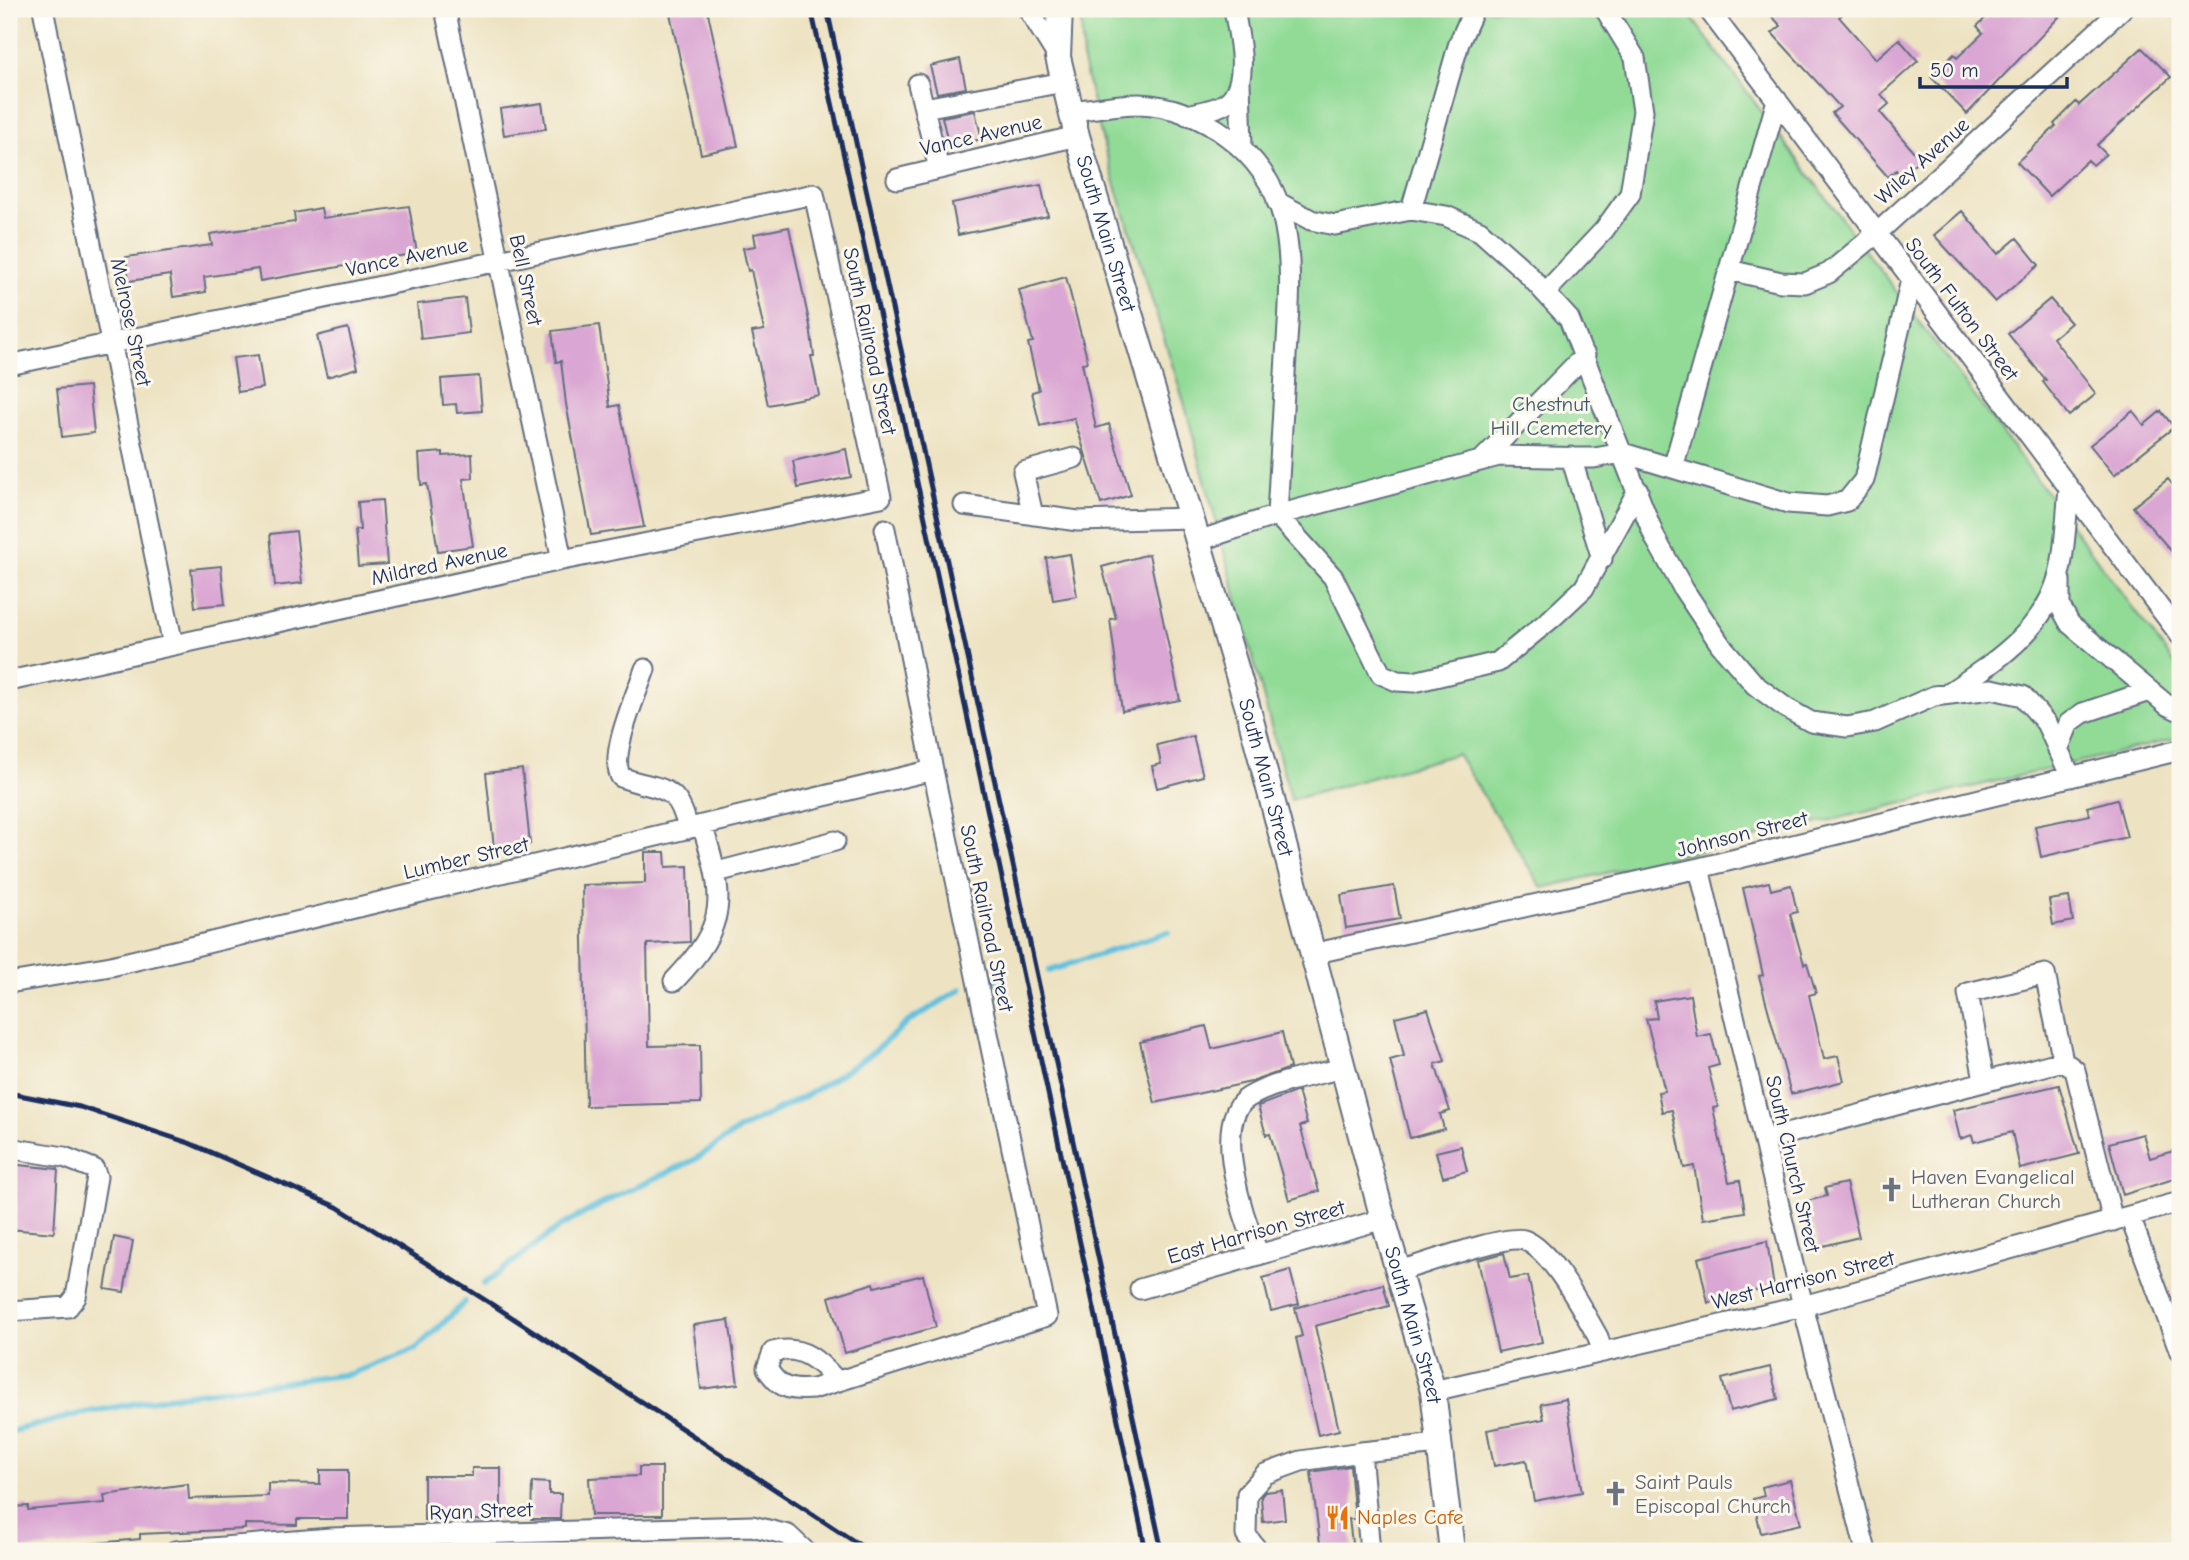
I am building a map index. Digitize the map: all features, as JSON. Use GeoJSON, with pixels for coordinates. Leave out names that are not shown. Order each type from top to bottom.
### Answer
{"type":"FeatureCollection","features":[{"type":"Feature","properties":{"kind":"main road","name":"South Main Street"},"geometry":{"type":"LineString","coordinates":[[1060,9],[1058,57],[1077,136],[1247,705],[1383,1219],[1433,1391],[1452,1551]]}},
{"type":"Feature","properties":{"kind":"street","name":"Melrose Street"},"geometry":{"type":"LineString","coordinates":[[43,9],[173,645]]}},
{"type":"Feature","properties":{"kind":"street","name":"Bell Street"},"geometry":{"type":"LineString","coordinates":[[445,9],[562,560]]}},
{"type":"Feature","properties":{"kind":"street"},"geometry":{"type":"LineString","coordinates":[[1028,9],[1058,57]]}},
{"type":"Feature","properties":{"kind":"street"},"geometry":{"type":"LineString","coordinates":[[1234,9],[1241,58],[1242,147]]}},
{"type":"Feature","properties":{"kind":"street"},"geometry":{"type":"LineString","coordinates":[[1411,210],[1459,43],[1474,9]]}},
{"type":"Feature","properties":{"kind":"street"},"geometry":{"type":"LineString","coordinates":[[1545,293],[1604,230],[1630,194],[1643,111],[1636,58],[1605,9]]}},
{"type":"Feature","properties":{"kind":"street","name":"South Fulton Street"},"geometry":{"type":"LineString","coordinates":[[1709,9],[2180,635]]}},
{"type":"Feature","properties":{"kind":"street","name":"Wiley Avenue"},"geometry":{"type":"LineString","coordinates":[[1728,270],[1781,282],[1805,283],[1829,273],[1876,234],[2122,9]]}},
{"type":"Feature","properties":{"kind":"street"},"geometry":{"type":"LineString","coordinates":[[1188,115],[1218,107],[1233,97],[1240,78]]}},
{"type":"Feature","properties":{"kind":"street"},"geometry":{"type":"LineString","coordinates":[[924,108],[1064,82]]}},
{"type":"Feature","properties":{"kind":"street"},"geometry":{"type":"LineString","coordinates":[[918,84],[939,169]]}},
{"type":"Feature","properties":{"kind":"street"},"geometry":{"type":"LineString","coordinates":[[1673,468],[1777,100]]}},
{"type":"Feature","properties":{"kind":"street"},"geometry":{"type":"LineString","coordinates":[[1071,111],[1140,104],[1209,122],[1242,147],[1264,178],[1277,202],[1288,248],[1289,297],[1277,515],[1333,577],[1381,674],[1397,681],[1414,682],[1497,662],[1552,618],[1584,588],[1637,490]]}},
{"type":"Feature","properties":{"kind":"street","name":"Vance Avenue"},"geometry":{"type":"LineString","coordinates":[[897,179],[1077,136]]}},
{"type":"Feature","properties":{"kind":"street","name":"Vance Avenue"},"geometry":{"type":"LineString","coordinates":[[9,365],[814,194]]}},
{"type":"Feature","properties":{"kind":"street","name":"South Railroad Street"},"geometry":{"type":"LineString","coordinates":[[814,194],[881,497]]}},
{"type":"Feature","properties":{"kind":"street"},"geometry":{"type":"LineString","coordinates":[[1277,202],[1311,220],[1335,225],[1411,210],[1446,216],[1480,231],[1545,293],[1569,319],[1656,538],[1720,644],[1755,685],[1786,708],[1811,722],[1846,727],[1875,722],[1934,695],[1992,690],[2023,696],[2046,723],[2071,777]]}},
{"type":"Feature","properties":{"kind":"street"},"geometry":{"type":"LineString","coordinates":[[964,505],[1078,521],[1194,530],[1277,515],[1499,456],[1571,457],[1623,453],[1788,503],[1827,506],[1847,501],[1864,480],[1911,280]]}},
{"type":"Feature","properties":{"kind":"street"},"geometry":{"type":"LineString","coordinates":[[1483,460],[1585,355]]}},
{"type":"Feature","properties":{"kind":"street"},"geometry":{"type":"LineString","coordinates":[[1571,457],[1602,559]]}},
{"type":"Feature","properties":{"kind":"street"},"geometry":{"type":"LineString","coordinates":[[1033,515],[1023,472],[1074,458]]}},
{"type":"Feature","properties":{"kind":"street"},"geometry":{"type":"LineString","coordinates":[[2069,489],[2060,572],[2060,606],[2070,624],[2149,691],[2180,711]]}},
{"type":"Feature","properties":{"kind":"street","name":"Mildred Avenue"},"geometry":{"type":"LineString","coordinates":[[9,681],[562,560],[881,497]]}},
{"type":"Feature","properties":{"kind":"street","name":"South Railroad Street"},"geometry":{"type":"LineString","coordinates":[[832,1382],[1047,1316],[885,528]]}},
{"type":"Feature","properties":{"kind":"street"},"geometry":{"type":"LineString","coordinates":[[1946,694],[2005,656],[2042,613],[2060,572]]}},
{"type":"Feature","properties":{"kind":"street"},"geometry":{"type":"LineString","coordinates":[[645,669],[618,752],[616,769],[621,776],[672,792],[695,827],[717,872],[718,905],[714,928],[699,955],[674,981]]}},
{"type":"Feature","properties":{"kind":"street"},"geometry":{"type":"LineString","coordinates":[[2058,750],[2069,723],[2083,713],[2149,691]]}},
{"type":"Feature","properties":{"kind":"street","name":"Johnson Street"},"geometry":{"type":"LineString","coordinates":[[1312,954],[1699,868],[2180,750]]}},
{"type":"Feature","properties":{"kind":"street","name":"Lumber Street"},"geometry":{"type":"LineString","coordinates":[[9,983],[111,966],[933,770]]}},
{"type":"Feature","properties":{"kind":"street"},"geometry":{"type":"LineString","coordinates":[[717,872],[835,841]]}},
{"type":"Feature","properties":{"kind":"street","name":"South Church Street"},"geometry":{"type":"LineString","coordinates":[[1699,868],[1803,1306],[1866,1551]]}},
{"type":"Feature","properties":{"kind":"street"},"geometry":{"type":"LineString","coordinates":[[1984,1080],[1968,993],[2045,974],[2063,1061],[2075,1070],[2121,1219],[2180,1352]]}},
{"type":"Feature","properties":{"kind":"street"},"geometry":{"type":"LineString","coordinates":[[1763,1140],[2063,1061]]}},
{"type":"Feature","properties":{"kind":"street"},"geometry":{"type":"LineString","coordinates":[[1259,1255],[1243,1218],[1232,1159],[1231,1125],[1236,1110],[1247,1098],[1275,1086],[1343,1068]]}},
{"type":"Feature","properties":{"kind":"street"},"geometry":{"type":"LineString","coordinates":[[9,1148],[64,1157],[94,1169],[97,1177],[76,1297],[68,1307],[9,1311]]}},
{"type":"Feature","properties":{"kind":"street","name":"West Harrison Street"},"geometry":{"type":"LineString","coordinates":[[1433,1391],[1803,1306],[2180,1202]]}},
{"type":"Feature","properties":{"kind":"street","name":"East Harrison Street"},"geometry":{"type":"LineString","coordinates":[[1140,1289],[1383,1219]]}},
{"type":"Feature","properties":{"kind":"street"},"geometry":{"type":"LineString","coordinates":[[1399,1271],[1503,1241],[1523,1239],[1545,1253],[1594,1330],[1602,1352]]}},
{"type":"Feature","properties":{"kind":"street"},"geometry":{"type":"LineString","coordinates":[[1258,1551],[1246,1535],[1247,1494],[1265,1474],[1301,1461],[1440,1444]]}},
{"type":"Feature","properties":{"kind":"street"},"geometry":{"type":"LineString","coordinates":[[1361,1452],[1370,1551]]}},
{"type":"Feature","properties":{"kind":"street","name":"Ryan Street"},"geometry":{"type":"LineString","coordinates":[[174,1551],[330,1538],[485,1543],[752,1526],[788,1535],[805,1551]]}},
{"type":"Feature","properties":{"kind":"green space","name":"Chestnut Hill Cemetery"},"geometry":{"type":"Polygon","coordinates":[[[1081,9],[1685,9],[2180,671],[2180,738],[1542,888],[1457,754],[1291,800],[1184,402],[1106,154],[1083,62],[1081,9]]]}},
{"type":"Feature","properties":{"kind":"building"},"geometry":{"type":"Polygon","coordinates":[[[669,9],[707,9],[738,146],[701,154],[669,9]]]}},
{"type":"Feature","properties":{"kind":"building"},"geometry":{"type":"Polygon","coordinates":[[[1765,9],[1849,9],[1839,17],[1876,59],[1899,39],[1918,61],[1881,94],[1889,104],[1880,112],[1920,159],[1900,176],[1896,170],[1888,177],[1832,113],[1840,107],[1772,33],[1781,26],[1765,9]]]}},
{"type":"Feature","properties":{"kind":"building"},"geometry":{"type":"Polygon","coordinates":[[[1995,9],[2051,9],[2059,17],[1967,114],[1931,77],[1954,54],[1957,58],[1983,33],[1977,26],[1995,9]]]}},
{"type":"Feature","properties":{"kind":"building"},"geometry":{"type":"Polygon","coordinates":[[[2142,48],[2171,77],[2097,145],[2106,154],[2093,165],[2088,160],[2049,196],[2017,162],[2056,126],[2054,124],[2076,102],[2079,105],[2142,48]]]}},
{"type":"Feature","properties":{"kind":"building"},"geometry":{"type":"Polygon","coordinates":[[[960,59],[966,88],[937,93],[930,66],[960,59]]]}},
{"type":"Feature","properties":{"kind":"building"},"geometry":{"type":"Polygon","coordinates":[[[542,103],[546,129],[504,135],[500,109],[542,103]]]}},
{"type":"Feature","properties":{"kind":"building"},"geometry":{"type":"Polygon","coordinates":[[[975,111],[982,139],[949,147],[942,117],[975,111]]]}},
{"type":"Feature","properties":{"kind":"building"},"geometry":{"type":"Polygon","coordinates":[[[1041,185],[1048,216],[958,235],[952,203],[1041,185]]]}},
{"type":"Feature","properties":{"kind":"building"},"geometry":{"type":"Polygon","coordinates":[[[409,206],[417,253],[260,281],[258,269],[204,277],[206,292],[173,297],[170,275],[129,281],[126,257],[212,245],[210,234],[295,222],[294,213],[321,208],[323,218],[409,206]]]}},
{"type":"Feature","properties":{"kind":"building"},"geometry":{"type":"Polygon","coordinates":[[[1962,211],[1998,254],[2017,238],[2039,265],[1995,302],[1934,235],[1962,211]]]}},
{"type":"Feature","properties":{"kind":"building"},"geometry":{"type":"Polygon","coordinates":[[[789,227],[810,326],[814,356],[811,356],[819,395],[768,405],[752,332],[764,330],[751,270],[748,271],[743,248],[756,246],[754,234],[789,227]]]}},
{"type":"Feature","properties":{"kind":"building"},"geometry":{"type":"Polygon","coordinates":[[[1066,277],[1088,362],[1082,363],[1096,428],[1109,424],[1131,495],[1101,504],[1074,418],[1040,426],[1032,392],[1039,390],[1028,343],[1033,342],[1019,290],[1066,277]]]}},
{"type":"Feature","properties":{"kind":"building"},"geometry":{"type":"Polygon","coordinates":[[[465,298],[469,333],[421,339],[417,304],[465,298]]]}},
{"type":"Feature","properties":{"kind":"building"},"geometry":{"type":"Polygon","coordinates":[[[2050,299],[2071,323],[2053,338],[2096,394],[2069,416],[2043,382],[2046,380],[2008,334],[2050,299]]]}},
{"type":"Feature","properties":{"kind":"building"},"geometry":{"type":"Polygon","coordinates":[[[599,325],[610,407],[619,405],[644,527],[591,535],[566,404],[561,361],[556,362],[552,331],[599,325]]]}},
{"type":"Feature","properties":{"kind":"building"},"geometry":{"type":"Polygon","coordinates":[[[348,328],[358,368],[327,377],[317,336],[348,328]]]}},
{"type":"Feature","properties":{"kind":"building"},"geometry":{"type":"Polygon","coordinates":[[[258,355],[263,388],[238,392],[233,358],[258,355]]]}},
{"type":"Feature","properties":{"kind":"building"},"geometry":{"type":"Polygon","coordinates":[[[479,376],[482,411],[457,413],[456,404],[443,405],[441,379],[479,376]]]}},
{"type":"Feature","properties":{"kind":"building"},"geometry":{"type":"Polygon","coordinates":[[[89,386],[94,433],[62,437],[57,389],[89,386]]]}},
{"type":"Feature","properties":{"kind":"building"},"geometry":{"type":"Polygon","coordinates":[[[2133,411],[2144,425],[2161,411],[2174,427],[2114,475],[2090,445],[2133,411]]]}},
{"type":"Feature","properties":{"kind":"building"},"geometry":{"type":"Polygon","coordinates":[[[846,449],[851,477],[798,488],[793,461],[846,449]]]}},
{"type":"Feature","properties":{"kind":"building"},"geometry":{"type":"Polygon","coordinates":[[[443,452],[443,456],[472,454],[473,478],[463,479],[473,546],[438,551],[427,484],[421,485],[419,454],[443,452]]]}},
{"type":"Feature","properties":{"kind":"building"},"geometry":{"type":"Polygon","coordinates":[[[2168,479],[2180,494],[2180,561],[2133,507],[2168,479]]]}},
{"type":"Feature","properties":{"kind":"building"},"geometry":{"type":"Polygon","coordinates":[[[382,500],[387,564],[358,566],[355,530],[360,530],[358,502],[382,500]]]}},
{"type":"Feature","properties":{"kind":"building"},"geometry":{"type":"Polygon","coordinates":[[[296,531],[302,583],[275,586],[270,534],[296,531]]]}},
{"type":"Feature","properties":{"kind":"building"},"geometry":{"type":"Polygon","coordinates":[[[1070,554],[1077,596],[1053,600],[1046,558],[1070,554]]]}},
{"type":"Feature","properties":{"kind":"building"},"geometry":{"type":"Polygon","coordinates":[[[1149,554],[1180,700],[1122,711],[1110,619],[1116,618],[1102,567],[1149,554]]]}},
{"type":"Feature","properties":{"kind":"building"},"geometry":{"type":"Polygon","coordinates":[[[221,566],[225,604],[195,607],[191,569],[221,566]]]}},
{"type":"Feature","properties":{"kind":"building"},"geometry":{"type":"Polygon","coordinates":[[[1193,736],[1203,776],[1157,788],[1152,766],[1161,764],[1157,745],[1193,736]]]}},
{"type":"Feature","properties":{"kind":"building"},"geometry":{"type":"Polygon","coordinates":[[[522,769],[530,844],[494,848],[486,773],[522,769]]]}},
{"type":"Feature","properties":{"kind":"building"},"geometry":{"type":"Polygon","coordinates":[[[2117,799],[2127,837],[2041,857],[2035,826],[2090,815],[2087,807],[2117,799]]]}},
{"type":"Feature","properties":{"kind":"building"},"geometry":{"type":"Polygon","coordinates":[[[645,852],[665,852],[666,867],[688,866],[690,942],[647,944],[649,1046],[700,1045],[701,1103],[586,1106],[582,885],[645,883],[645,852]]]}},
{"type":"Feature","properties":{"kind":"building"},"geometry":{"type":"Polygon","coordinates":[[[1769,882],[1771,890],[1791,885],[1797,912],[1790,914],[1804,964],[1807,963],[1816,993],[1809,995],[1824,1059],[1838,1056],[1844,1081],[1791,1094],[1759,976],[1763,975],[1743,888],[1769,882]]]}},
{"type":"Feature","properties":{"kind":"building"},"geometry":{"type":"Polygon","coordinates":[[[1394,886],[1400,919],[1346,928],[1341,895],[1394,886]]]}},
{"type":"Feature","properties":{"kind":"building"},"geometry":{"type":"Polygon","coordinates":[[[2069,897],[2073,921],[2053,925],[2049,900],[2069,897]]]}},
{"type":"Feature","properties":{"kind":"building"},"geometry":{"type":"Polygon","coordinates":[[[1690,995],[1697,1037],[1711,1034],[1719,1065],[1708,1068],[1718,1107],[1713,1108],[1729,1182],[1740,1180],[1745,1212],[1703,1219],[1694,1166],[1684,1168],[1672,1110],[1662,1112],[1658,1092],[1665,1091],[1646,1019],[1657,1018],[1654,1001],[1690,995]]]}},
{"type":"Feature","properties":{"kind":"building"},"geometry":{"type":"Polygon","coordinates":[[[1428,1009],[1445,1061],[1435,1064],[1450,1111],[1440,1114],[1444,1129],[1410,1138],[1390,1060],[1404,1056],[1395,1017],[1428,1009]]]}},
{"type":"Feature","properties":{"kind":"building"},"geometry":{"type":"Polygon","coordinates":[[[1206,1026],[1212,1049],[1282,1032],[1290,1068],[1251,1082],[1155,1103],[1140,1042],[1206,1026]]]}},
{"type":"Feature","properties":{"kind":"building"},"geometry":{"type":"Polygon","coordinates":[[[2059,1085],[2079,1154],[2020,1169],[2012,1132],[1974,1142],[1972,1135],[1960,1139],[1953,1110],[2059,1085]]]}},
{"type":"Feature","properties":{"kind":"building"},"geometry":{"type":"Polygon","coordinates":[[[1298,1091],[1307,1124],[1300,1126],[1319,1191],[1289,1200],[1270,1134],[1266,1135],[1258,1106],[1298,1091]]]}},
{"type":"Feature","properties":{"kind":"building"},"geometry":{"type":"Polygon","coordinates":[[[2143,1134],[2150,1158],[2180,1149],[2180,1177],[2123,1195],[2109,1143],[2143,1134]]]}},
{"type":"Feature","properties":{"kind":"building"},"geometry":{"type":"Polygon","coordinates":[[[1461,1146],[1467,1171],[1443,1177],[1436,1152],[1461,1146]]]}},
{"type":"Feature","properties":{"kind":"building"},"geometry":{"type":"Polygon","coordinates":[[[9,1164],[58,1169],[54,1233],[9,1229],[9,1164]]]}},
{"type":"Feature","properties":{"kind":"building"},"geometry":{"type":"Polygon","coordinates":[[[1846,1183],[1859,1237],[1819,1247],[1807,1201],[1827,1196],[1825,1188],[1846,1183]]]}},
{"type":"Feature","properties":{"kind":"building"},"geometry":{"type":"Polygon","coordinates":[[[114,1237],[133,1241],[124,1292],[105,1289],[114,1237]]]}},
{"type":"Feature","properties":{"kind":"building"},"geometry":{"type":"Polygon","coordinates":[[[1767,1241],[1774,1288],[1729,1295],[1708,1303],[1698,1258],[1767,1241]]]}},
{"type":"Feature","properties":{"kind":"building"},"geometry":{"type":"Polygon","coordinates":[[[1504,1253],[1510,1279],[1528,1276],[1542,1342],[1498,1352],[1478,1260],[1504,1253]]]}},
{"type":"Feature","properties":{"kind":"building"},"geometry":{"type":"Polygon","coordinates":[[[1290,1270],[1299,1304],[1271,1311],[1263,1278],[1290,1270]]]}},
{"type":"Feature","properties":{"kind":"building"},"geometry":{"type":"Polygon","coordinates":[[[923,1275],[936,1327],[845,1353],[829,1297],[874,1283],[875,1287],[923,1275]]]}},
{"type":"Feature","properties":{"kind":"building"},"geometry":{"type":"Polygon","coordinates":[[[1383,1284],[1389,1306],[1315,1326],[1339,1430],[1318,1435],[1296,1338],[1302,1336],[1295,1308],[1383,1284]]]}},
{"type":"Feature","properties":{"kind":"building"},"geometry":{"type":"Polygon","coordinates":[[[729,1320],[738,1384],[701,1389],[693,1325],[729,1320]]]}},
{"type":"Feature","properties":{"kind":"building"},"geometry":{"type":"Polygon","coordinates":[[[1770,1367],[1778,1399],[1730,1411],[1722,1379],[1770,1367]]]}},
{"type":"Feature","properties":{"kind":"building"},"geometry":{"type":"Polygon","coordinates":[[[1566,1399],[1582,1492],[1534,1501],[1526,1460],[1494,1466],[1487,1430],[1544,1419],[1541,1404],[1566,1399]]]}},
{"type":"Feature","properties":{"kind":"building"},"geometry":{"type":"Polygon","coordinates":[[[1350,1466],[1355,1519],[1349,1519],[1353,1551],[1321,1551],[1311,1472],[1350,1466]]]}},
{"type":"Feature","properties":{"kind":"building"},"geometry":{"type":"Polygon","coordinates":[[[639,1467],[662,1467],[662,1515],[591,1515],[589,1478],[639,1476],[639,1467]]]}},
{"type":"Feature","properties":{"kind":"building"},"geometry":{"type":"Polygon","coordinates":[[[472,1468],[501,1468],[501,1520],[424,1520],[424,1476],[472,1476],[472,1468]]]}},
{"type":"Feature","properties":{"kind":"building"},"geometry":{"type":"Polygon","coordinates":[[[320,1470],[348,1470],[348,1519],[297,1519],[297,1525],[245,1524],[245,1529],[140,1534],[140,1539],[9,1551],[9,1507],[28,1506],[28,1510],[105,1503],[104,1495],[188,1484],[189,1499],[268,1496],[268,1483],[320,1484],[320,1470]]]}},
{"type":"Feature","properties":{"kind":"building"},"geometry":{"type":"Polygon","coordinates":[[[1790,1480],[1801,1524],[1761,1533],[1753,1499],[1764,1496],[1762,1487],[1790,1480]]]}},
{"type":"Feature","properties":{"kind":"building"},"geometry":{"type":"Polygon","coordinates":[[[532,1482],[549,1483],[549,1494],[561,1494],[560,1519],[531,1519],[532,1482]]]}},
{"type":"Feature","properties":{"kind":"building"},"geometry":{"type":"Polygon","coordinates":[[[1282,1490],[1285,1519],[1263,1522],[1261,1497],[1265,1492],[1282,1490]]]}},
{"type":"Feature","properties":{"kind":"waterway"},"geometry":{"type":"LineString","coordinates":[[1049,971],[1168,932]]}},
{"type":"Feature","properties":{"kind":"waterway"},"geometry":{"type":"LineString","coordinates":[[988,978],[1003,981]]}},
{"type":"Feature","properties":{"kind":"waterway"},"geometry":{"type":"LineString","coordinates":[[484,1284],[559,1227],[694,1160],[740,1129],[807,1095],[871,1054],[908,1022],[961,989]]}},
{"type":"Feature","properties":{"kind":"waterway"},"geometry":{"type":"LineString","coordinates":[[9,1432],[79,1414],[181,1395],[350,1374],[416,1349],[465,1302]]}},
{"type":"Feature","properties":{"kind":"railway"},"geometry":{"type":"LineString","coordinates":[[811,9],[921,500],[1146,1551]]}},
{"type":"Feature","properties":{"kind":"railway"},"geometry":{"type":"LineString","coordinates":[[827,9],[1162,1551]]}},
{"type":"Feature","properties":{"kind":"railway"},"geometry":{"type":"LineString","coordinates":[[9,1093],[80,1107],[189,1143],[337,1207],[493,1305],[869,1551]]}},
{"type":"Feature","properties":{"kind":"place","name":"Haven Evangelical Lutheran Church"},"geometry":{"type":"Point","coordinates":[1891,1189]}},
{"type":"Feature","properties":{"kind":"place","name":"Saint Pauls Episcopal Church"},"geometry":{"type":"Point","coordinates":[1615,1494]}},
{"type":"Feature","properties":{"kind":"place","name":"Naples Cafe"},"geometry":{"type":"Point","coordinates":[1337,1517]}}]}
